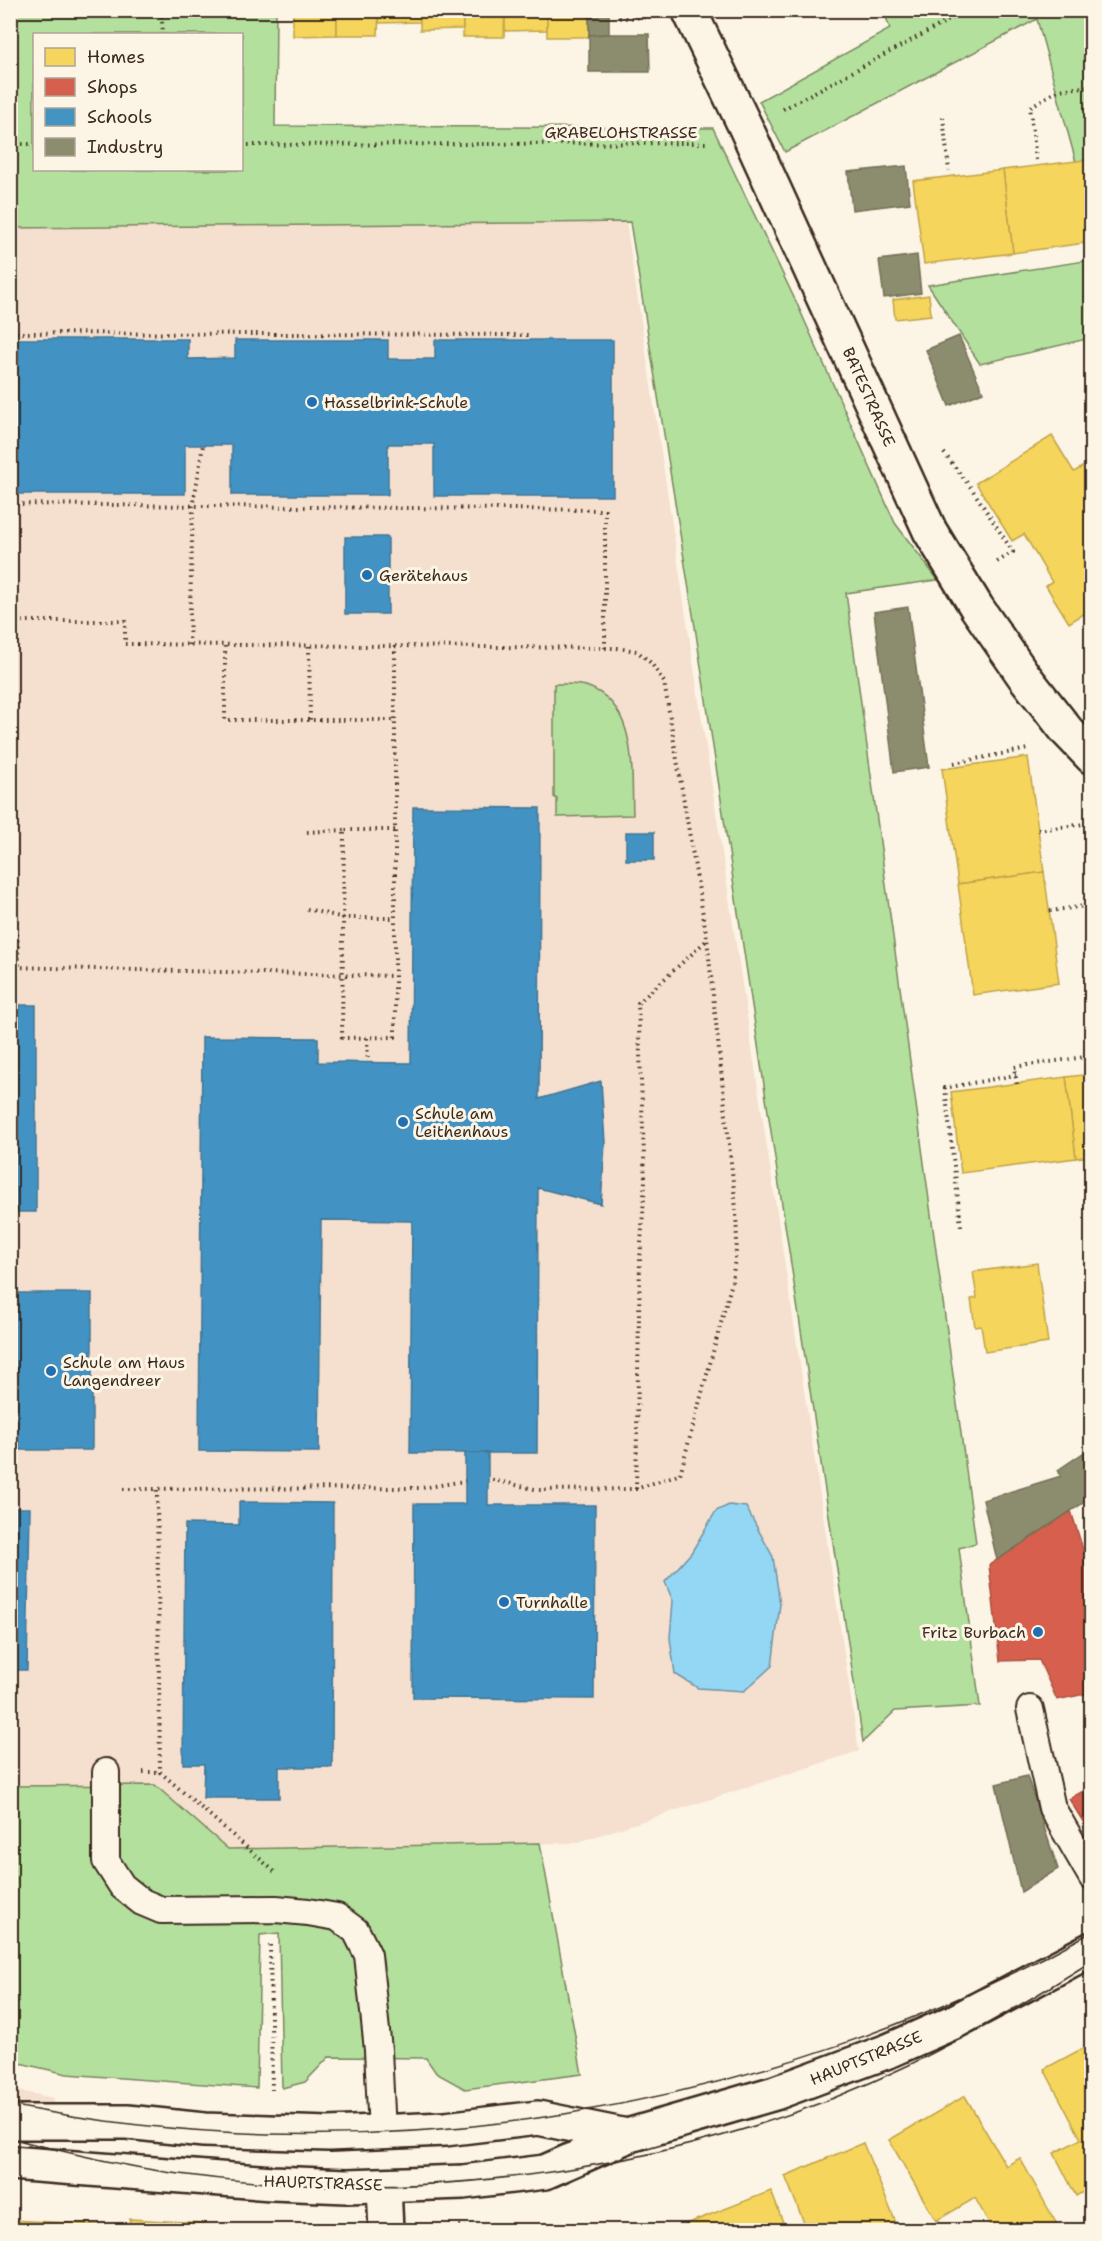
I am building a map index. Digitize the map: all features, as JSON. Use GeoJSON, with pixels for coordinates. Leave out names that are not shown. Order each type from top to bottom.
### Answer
{"type":"FeatureCollection","features":[{"type":"Feature","properties":{"kind":"main road","name":"BATESTRASSE"},"geometry":{"type":"LineString","coordinates":[[689,10],[746,128],[930,531],[977,608],[1024,676],[1067,731],[1092,757]]}},
{"type":"Feature","properties":{"kind":"main road","name":"HAUPTSTRASSE"},"geometry":{"type":"LineString","coordinates":[[10,2163],[272,2183],[384,2186],[463,2182],[545,2172],[627,2136],[775,2093],[888,2051],[954,2022],[1092,1949]]}},
{"type":"Feature","properties":{"kind":"main road","name":"HAUPTSTRASSE"},"geometry":{"type":"LineString","coordinates":[[10,2122],[127,2122],[204,2130],[272,2133],[382,2133],[445,2129],[538,2118],[627,2136]]}},
{"type":"Feature","properties":{"kind":"main road"},"geometry":{"type":"LineString","coordinates":[[382,2133],[386,2230]]}},
{"type":"Feature","properties":{"kind":"lane"},"geometry":{"type":"LineString","coordinates":[[1030,1709],[1052,1808],[1092,1877]]}},
{"type":"Feature","properties":{"kind":"lane"},"geometry":{"type":"LineString","coordinates":[[106,1772],[106,1861],[122,1886],[142,1902],[161,1910],[276,1909],[308,1912],[337,1917],[356,1931],[368,1955],[378,2050],[382,2133]]}},
{"type":"Feature","properties":{"kind":"path"},"geometry":{"type":"LineString","coordinates":[[161,10],[163,33]]}},
{"type":"Feature","properties":{"kind":"path","name":"GRABELOHSTRASSE"},"geometry":{"type":"LineString","coordinates":[[243,145],[718,143],[968,10]]}},
{"type":"Feature","properties":{"kind":"path"},"geometry":{"type":"LineString","coordinates":[[1036,160],[1030,107],[1058,90],[1092,86]]}},
{"type":"Feature","properties":{"kind":"path"},"geometry":{"type":"LineString","coordinates":[[943,117],[949,171]]}},
{"type":"Feature","properties":{"kind":"path"},"geometry":{"type":"LineString","coordinates":[[10,144],[33,144]]}},
{"type":"Feature","properties":{"kind":"path"},"geometry":{"type":"LineString","coordinates":[[10,333],[528,334]]}},
{"type":"Feature","properties":{"kind":"path"},"geometry":{"type":"LineString","coordinates":[[189,645],[193,506],[203,445]]}},
{"type":"Feature","properties":{"kind":"path"},"geometry":{"type":"LineString","coordinates":[[944,453],[972,489],[1013,552],[1007,556]]}},
{"type":"Feature","properties":{"kind":"path"},"geometry":{"type":"LineString","coordinates":[[10,504],[605,510],[605,648]]}},
{"type":"Feature","properties":{"kind":"path"},"geometry":{"type":"LineString","coordinates":[[10,621],[125,621],[125,644],[605,648],[637,651],[651,663],[664,682],[707,939],[736,1209],[737,1243],[732,1282],[680,1474],[636,1489],[539,1490],[489,1479]]}},
{"type":"Feature","properties":{"kind":"path"},"geometry":{"type":"LineString","coordinates":[[225,646],[225,720],[394,720]]}},
{"type":"Feature","properties":{"kind":"path"},"geometry":{"type":"LineString","coordinates":[[309,646],[310,720]]}},
{"type":"Feature","properties":{"kind":"path"},"geometry":{"type":"LineString","coordinates":[[344,830],[342,1038],[395,1037],[395,646]]}},
{"type":"Feature","properties":{"kind":"path"},"geometry":{"type":"LineString","coordinates":[[954,763],[1043,746],[1067,731]]}},
{"type":"Feature","properties":{"kind":"path"},"geometry":{"type":"LineString","coordinates":[[1038,830],[1092,823]]}},
{"type":"Feature","properties":{"kind":"path"},"geometry":{"type":"LineString","coordinates":[[308,832],[395,830]]}},
{"type":"Feature","properties":{"kind":"path"},"geometry":{"type":"LineString","coordinates":[[1050,911],[1092,905]]}},
{"type":"Feature","properties":{"kind":"path"},"geometry":{"type":"LineString","coordinates":[[307,909],[344,918],[395,918]]}},
{"type":"Feature","properties":{"kind":"path"},"geometry":{"type":"LineString","coordinates":[[16,916],[19,967]]}},
{"type":"Feature","properties":{"kind":"path"},"geometry":{"type":"LineString","coordinates":[[636,1489],[640,1259],[645,1181],[638,1003],[707,939]]}},
{"type":"Feature","properties":{"kind":"path"},"geometry":{"type":"LineString","coordinates":[[10,967],[394,976]]}},
{"type":"Feature","properties":{"kind":"path"},"geometry":{"type":"LineString","coordinates":[[367,1038],[368,1062]]}},
{"type":"Feature","properties":{"kind":"path"},"geometry":{"type":"LineString","coordinates":[[1017,1084],[1014,1067],[1092,1056]]}},
{"type":"Feature","properties":{"kind":"path"},"geometry":{"type":"LineString","coordinates":[[961,1226],[945,1088],[1016,1075]]}},
{"type":"Feature","properties":{"kind":"path"},"geometry":{"type":"LineString","coordinates":[[123,1489],[422,1488],[465,1481]]}},
{"type":"Feature","properties":{"kind":"path"},"geometry":{"type":"LineString","coordinates":[[157,1490],[160,1772],[275,1871],[276,1909],[270,1945],[272,2097]]}},
{"type":"Feature","properties":{"kind":"shaded area"},"geometry":{"type":"Polygon","coordinates":[[[10,198],[623,202],[859,1751],[575,1843],[228,1849],[155,1785],[11,1786],[10,198]]]}},
{"type":"Feature","properties":{"kind":"shaded area"},"geometry":{"type":"Polygon","coordinates":[[[10,2089],[54,2098],[53,2110],[11,2110],[10,2089]]]}},
{"type":"Feature","properties":{"kind":"green space"},"geometry":{"type":"Polygon","coordinates":[[[10,11],[276,11],[275,126],[713,128],[798,306],[895,523],[938,580],[846,593],[976,1543],[959,1548],[980,1706],[895,1711],[863,1742],[695,627],[630,222],[11,228],[10,11]]]}},
{"type":"Feature","properties":{"kind":"green space"},"geometry":{"type":"Polygon","coordinates":[[[884,11],[1091,11],[1091,217],[1037,19],[785,152],[759,101],[890,29],[884,11]]]}},
{"type":"Feature","properties":{"kind":"green space"},"geometry":{"type":"Polygon","coordinates":[[[1091,260],[1091,338],[980,364],[928,285],[1091,260]]]}},
{"type":"Feature","properties":{"kind":"green space"},"geometry":{"type":"Polygon","coordinates":[[[554,684],[586,686],[603,695],[615,708],[624,723],[629,741],[633,815],[557,817],[557,799],[554,797],[554,684]]]}},
{"type":"Feature","properties":{"kind":"green space"},"geometry":{"type":"Polygon","coordinates":[[[155,1785],[228,1849],[540,1843],[582,2074],[465,2089],[436,2073],[426,2058],[329,2057],[305,2082],[282,2088],[279,1933],[260,1935],[257,2088],[67,2074],[11,2061],[11,1786],[155,1785]]]}},
{"type":"Feature","properties":{"kind":"water"},"geometry":{"type":"Polygon","coordinates":[[[729,1505],[746,1507],[773,1557],[780,1604],[772,1666],[744,1691],[698,1688],[675,1674],[670,1638],[673,1601],[665,1582],[691,1553],[716,1511],[729,1505]]]}},
{"type":"Feature","properties":{"kind":"building: Homes"},"geometry":{"type":"Polygon","coordinates":[[[293,10],[337,10],[337,35],[293,36],[293,10]]]}},
{"type":"Feature","properties":{"kind":"building: Homes"},"geometry":{"type":"Polygon","coordinates":[[[337,10],[379,10],[378,35],[337,35],[337,10]]]}},
{"type":"Feature","properties":{"kind":"building: Homes"},"geometry":{"type":"Polygon","coordinates":[[[379,10],[420,10],[420,22],[379,23],[379,10]]]}},
{"type":"Feature","properties":{"kind":"building: Homes"},"geometry":{"type":"Polygon","coordinates":[[[420,10],[463,10],[463,29],[420,30],[420,10]]]}},
{"type":"Feature","properties":{"kind":"building: Homes"},"geometry":{"type":"Polygon","coordinates":[[[463,10],[505,10],[504,37],[463,37],[463,10]]]}},
{"type":"Feature","properties":{"kind":"building: Homes"},"geometry":{"type":"Polygon","coordinates":[[[505,10],[547,10],[547,30],[505,31],[505,10]]]}},
{"type":"Feature","properties":{"kind":"building: Homes"},"geometry":{"type":"Polygon","coordinates":[[[547,10],[589,10],[589,37],[547,37],[547,10]]]}},
{"type":"Feature","properties":{"kind":"building: Homes"},"geometry":{"type":"Polygon","coordinates":[[[1092,107],[1092,158],[1085,108],[1092,107]]]}},
{"type":"Feature","properties":{"kind":"building: Homes"},"geometry":{"type":"Polygon","coordinates":[[[1092,159],[1092,242],[1013,253],[1003,170],[1092,159]]]}},
{"type":"Feature","properties":{"kind":"building: Homes"},"geometry":{"type":"Polygon","coordinates":[[[1003,170],[1013,253],[924,264],[913,181],[1003,170]]]}},
{"type":"Feature","properties":{"kind":"building: Homes"},"geometry":{"type":"Polygon","coordinates":[[[929,295],[931,315],[895,319],[893,300],[929,295]]]}},
{"type":"Feature","properties":{"kind":"building: Homes"},"geometry":{"type":"Polygon","coordinates":[[[1052,436],[1074,472],[1092,461],[1092,609],[1069,623],[1046,586],[1052,582],[1024,534],[1012,541],[976,483],[1052,436]]]}},
{"type":"Feature","properties":{"kind":"building: Homes"},"geometry":{"type":"Polygon","coordinates":[[[1028,757],[1044,872],[958,884],[942,769],[1028,757]]]}},
{"type":"Feature","properties":{"kind":"building: Homes"},"geometry":{"type":"Polygon","coordinates":[[[1044,872],[1059,983],[973,995],[958,884],[1044,872]]]}},
{"type":"Feature","properties":{"kind":"building: Homes"},"geometry":{"type":"Polygon","coordinates":[[[1092,1074],[1092,1156],[1076,1158],[1066,1077],[1092,1074]]]}},
{"type":"Feature","properties":{"kind":"building: Homes"},"geometry":{"type":"Polygon","coordinates":[[[1066,1077],[1076,1158],[961,1173],[951,1092],[1066,1077]]]}},
{"type":"Feature","properties":{"kind":"building: Homes"},"geometry":{"type":"Polygon","coordinates":[[[1037,1263],[1048,1343],[985,1352],[981,1326],[975,1327],[971,1299],[977,1298],[973,1272],[1037,1263]]]}},
{"type":"Feature","properties":{"kind":"building: Homes"},"geometry":{"type":"Polygon","coordinates":[[[1087,2046],[1092,2055],[1092,2187],[1076,2196],[1054,2153],[1081,2139],[1044,2069],[1087,2046]]]}},
{"type":"Feature","properties":{"kind":"building: Homes"},"geometry":{"type":"Polygon","coordinates":[[[965,2096],[1006,2166],[1020,2158],[1060,2230],[993,2230],[975,2198],[936,2221],[889,2140],[965,2096]]]}},
{"type":"Feature","properties":{"kind":"building: Homes"},"geometry":{"type":"Polygon","coordinates":[[[863,2143],[899,2230],[807,2230],[785,2176],[863,2143]]]}},
{"type":"Feature","properties":{"kind":"building: Homes"},"geometry":{"type":"Polygon","coordinates":[[[771,2191],[786,2230],[688,2230],[686,2224],[771,2191]]]}},
{"type":"Feature","properties":{"kind":"building: Homes"},"geometry":{"type":"Polygon","coordinates":[[[130,2219],[203,2223],[203,2230],[10,2230],[10,2220],[130,2226],[130,2219]]]}},
{"type":"Feature","properties":{"kind":"building: Homes"},"geometry":{"type":"Polygon","coordinates":[[[666,2227],[666,2230],[634,2230],[666,2227]]]}},
{"type":"Feature","properties":{"kind":"building: Shops"},"geometry":{"type":"Polygon","coordinates":[[[1071,1511],[1092,1578],[1092,1713],[1085,1694],[1057,1700],[1039,1660],[1000,1661],[989,1565],[1071,1511]]]}},
{"type":"Feature","properties":{"kind":"building: Shops"},"geometry":{"type":"Polygon","coordinates":[[[1092,1786],[1092,1836],[1069,1799],[1092,1786]]]}},
{"type":"Feature","properties":{"kind":"building: Schools","name":"Hasselbrink-Schule"},"geometry":{"type":"Polygon","coordinates":[[[10,339],[188,339],[188,359],[235,358],[235,340],[388,340],[388,359],[435,359],[435,340],[613,340],[613,496],[434,496],[434,444],[388,444],[388,495],[232,495],[232,445],[185,445],[185,494],[10,494],[10,339]]]}},
{"type":"Feature","properties":{"kind":"building: Schools","name":"Gerätehaus"},"geometry":{"type":"Polygon","coordinates":[[[345,537],[388,537],[388,614],[345,614],[345,537]]]}},
{"type":"Feature","properties":{"kind":"building: Schools","name":"Schule am Leithenhaus"},"geometry":{"type":"Polygon","coordinates":[[[413,807],[540,808],[539,1099],[601,1081],[605,1143],[601,1204],[538,1188],[537,1453],[410,1453],[412,1221],[321,1220],[319,1452],[199,1451],[202,1037],[318,1038],[318,1062],[411,1063],[413,807]]]}},
{"type":"Feature","properties":{"kind":"building: Schools"},"geometry":{"type":"Polygon","coordinates":[[[626,832],[654,832],[654,860],[626,860],[626,832]]]}},
{"type":"Feature","properties":{"kind":"building: Schools"},"geometry":{"type":"Polygon","coordinates":[[[10,1005],[36,1005],[36,1212],[10,1212],[10,1005]]]}},
{"type":"Feature","properties":{"kind":"building: Schools","name":"Schule am Haus Langendreer"},"geometry":{"type":"Polygon","coordinates":[[[10,1293],[92,1293],[92,1450],[10,1450],[10,1293]]]}},
{"type":"Feature","properties":{"kind":"building: Schools","name":"Turnhalle"},"geometry":{"type":"Polygon","coordinates":[[[465,1453],[488,1453],[488,1505],[595,1505],[594,1699],[413,1698],[414,1504],[465,1504],[465,1453]]]}},
{"type":"Feature","properties":{"kind":"building: Schools"},"geometry":{"type":"Polygon","coordinates":[[[239,1502],[333,1503],[332,1767],[279,1767],[279,1798],[203,1798],[204,1764],[183,1764],[185,1524],[239,1525],[239,1502]]]}},
{"type":"Feature","properties":{"kind":"building: Schools"},"geometry":{"type":"Polygon","coordinates":[[[10,1508],[30,1508],[27,1670],[10,1670],[10,1508]]]}},
{"type":"Feature","properties":{"kind":"building: Industry"},"geometry":{"type":"Polygon","coordinates":[[[589,10],[609,10],[609,34],[589,35],[589,10]]]}},
{"type":"Feature","properties":{"kind":"building: Industry"},"geometry":{"type":"Polygon","coordinates":[[[649,34],[650,72],[589,72],[589,35],[649,34]]]}},
{"type":"Feature","properties":{"kind":"building: Industry"},"geometry":{"type":"Polygon","coordinates":[[[906,166],[910,203],[852,210],[848,172],[906,166]]]}},
{"type":"Feature","properties":{"kind":"building: Industry"},"geometry":{"type":"Polygon","coordinates":[[[917,255],[921,293],[884,298],[879,260],[917,255]]]}},
{"type":"Feature","properties":{"kind":"building: Industry"},"geometry":{"type":"Polygon","coordinates":[[[959,336],[983,392],[949,406],[926,350],[959,336]]]}},
{"type":"Feature","properties":{"kind":"building: Industry"},"geometry":{"type":"Polygon","coordinates":[[[908,607],[929,767],[894,772],[874,612],[908,607]]]}},
{"type":"Feature","properties":{"kind":"building: Industry"},"geometry":{"type":"Polygon","coordinates":[[[1092,1447],[1092,1497],[997,1560],[983,1500],[1061,1476],[1058,1470],[1092,1447]]]}},
{"type":"Feature","properties":{"kind":"building: Industry"},"geometry":{"type":"Polygon","coordinates":[[[1027,1776],[1058,1869],[1021,1892],[996,1784],[1027,1776]]]}},
{"type":"Feature","properties":{"kind":"tram line"},"geometry":{"type":"LineString","coordinates":[[10,2105],[148,2126],[287,2134],[427,2130],[566,2114],[703,2086],[837,2046],[967,1994],[1092,1932]]}},
{"type":"Feature","properties":{"kind":"tram line"},"geometry":{"type":"LineString","coordinates":[[10,2138],[151,2170],[264,2183],[358,2186],[453,2182],[548,2172],[642,2155],[734,2132],[824,2102],[909,2065],[956,2041],[1092,1961]]}},
{"type":"Feature","properties":{"kind":"place","name":"Hasselbrink-Schule"},"geometry":{"type":"Point","coordinates":[312,402]}},
{"type":"Feature","properties":{"kind":"place","name":"Gerätehaus"},"geometry":{"type":"Point","coordinates":[367,575]}},
{"type":"Feature","properties":{"kind":"place","name":"Schule am Leithenhaus"},"geometry":{"type":"Point","coordinates":[403,1122]}},
{"type":"Feature","properties":{"kind":"place","name":"Schule am Haus Langendreer"},"geometry":{"type":"Point","coordinates":[51,1371]}},
{"type":"Feature","properties":{"kind":"place","name":"Turnhalle"},"geometry":{"type":"Point","coordinates":[504,1602]}},
{"type":"Feature","properties":{"kind":"place","name":"Fritz Burbach"},"geometry":{"type":"Point","coordinates":[1038,1632]}}]}
